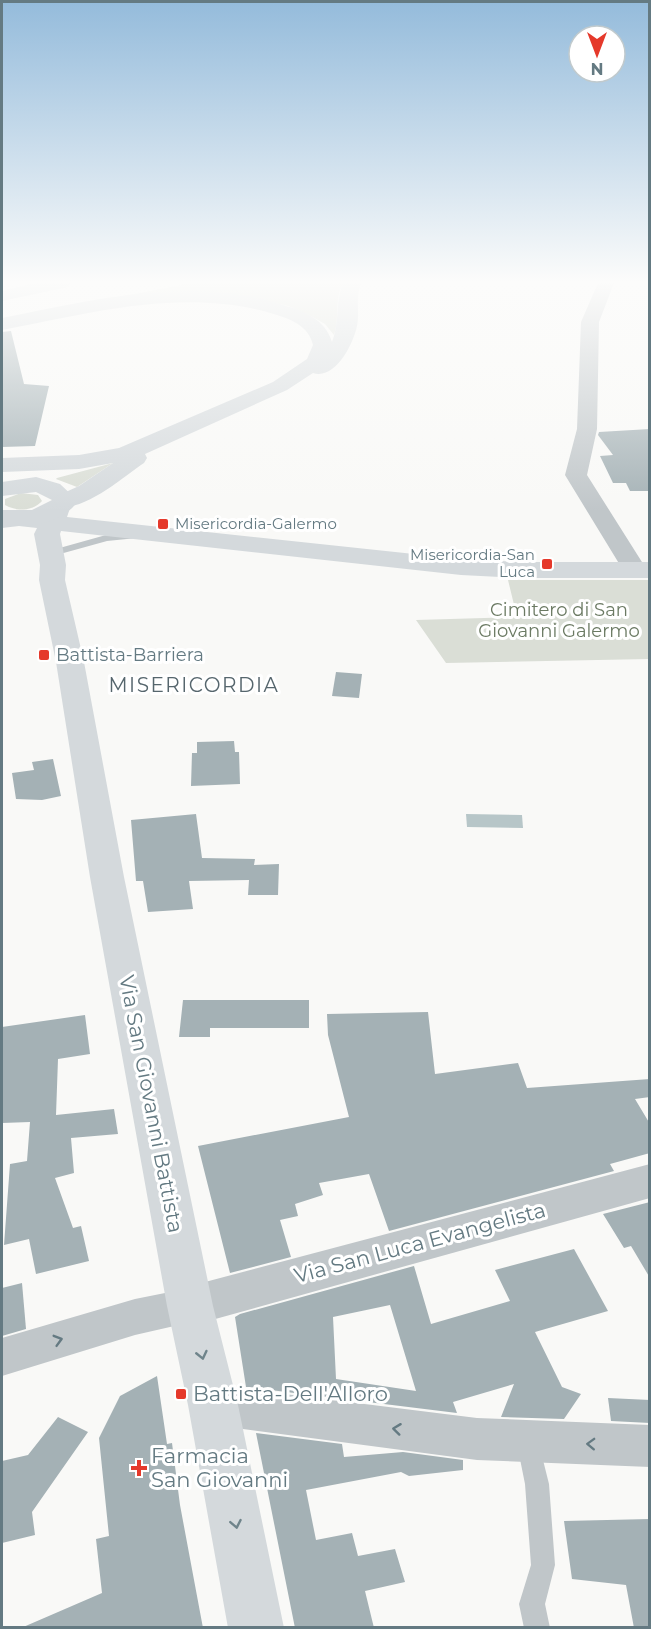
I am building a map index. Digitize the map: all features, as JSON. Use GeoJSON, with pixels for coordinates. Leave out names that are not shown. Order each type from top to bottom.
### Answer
{"type":"FeatureCollection","features":[{"type":"Feature","properties":{"kind":"main road"},"geometry":{"type":"LineString","coordinates":[[13,480],[81,470],[125,454],[280,386],[317,359]]}},
{"type":"Feature","properties":{"kind":"main road"},"geometry":{"type":"LineString","coordinates":[[5,522],[68,506],[132,460],[263,403],[312,376],[330,359]]}},
{"type":"Feature","properties":{"kind":"main road"},"geometry":{"type":"LineString","coordinates":[[13,480],[57,490],[68,506],[107,527],[473,567],[522,570],[642,570]]}},
{"type":"Feature","properties":{"kind":"main road"},"geometry":{"type":"LineString","coordinates":[[68,506],[96,518],[138,525],[170,534]]}},
{"type":"Feature","properties":{"kind":"main road","name":"Via San Giovanni Battista"},"geometry":{"type":"LineString","coordinates":[[68,506],[47,534],[51,561],[107,877],[190,1306],[213,1405],[256,1628]]}},
{"type":"Feature","properties":{"kind":"main road"},"geometry":{"type":"LineString","coordinates":[[5,522],[25,536],[51,561],[68,541],[107,527]]}},
{"type":"Feature","properties":{"kind":"street"},"geometry":{"type":"LineString","coordinates":[[589,359],[587,429],[576,475],[642,570]]}},
{"type":"Feature","properties":{"kind":"street","name":"Via San Luca Evangelista"},"geometry":{"type":"LineString","coordinates":[[190,1306],[650,1180]]}},
{"type":"Feature","properties":{"kind":"street"},"geometry":{"type":"LineString","coordinates":[[2,1357],[135,1317],[190,1306]]}},
{"type":"Feature","properties":{"kind":"street"},"geometry":{"type":"LineString","coordinates":[[213,1405],[477,1439],[650,1446]]}},
{"type":"Feature","properties":{"kind":"lane"},"geometry":{"type":"LineString","coordinates":[[51,561],[139,537],[210,545],[252,543]]}},
{"type":"Feature","properties":{"kind":"lane"},"geometry":{"type":"LineString","coordinates":[[529,1441],[537,1484],[543,1566],[532,1604],[537,1628]]}},
{"type":"Feature","properties":{"kind":"green space"},"geometry":{"type":"Polygon","coordinates":[[[113,463],[77,487],[56,479],[57,478],[113,463]]]}},
{"type":"Feature","properties":{"kind":"green space"},"geometry":{"type":"Polygon","coordinates":[[[21,493],[38,495],[42,501],[34,507],[25,509],[15,509],[5,505],[5,499],[21,493]]]}},
{"type":"Feature","properties":{"kind":"green space","name":"Cimitero di San Giovanni Galermo"},"geometry":{"type":"Polygon","coordinates":[[[508,580],[649,580],[649,659],[446,663],[416,620],[517,617],[508,580]]]}},
{"type":"Feature","properties":{"kind":"shaded area"},"geometry":{"type":"Polygon","coordinates":[[[466,814],[522,815],[523,828],[467,827],[466,814]]]}},
{"type":"Feature","properties":{"kind":"building"},"geometry":{"type":"Polygon","coordinates":[[[2,359],[18,359],[24,384],[49,386],[35,446],[2,447],[2,359]]]}},
{"type":"Feature","properties":{"kind":"building"},"geometry":{"type":"Polygon","coordinates":[[[650,429],[650,491],[630,491],[626,483],[613,483],[600,456],[613,455],[598,435],[599,432],[650,429]]]}},
{"type":"Feature","properties":{"kind":"building"},"geometry":{"type":"Polygon","coordinates":[[[336,672],[362,674],[359,698],[332,696],[336,672]]]}},
{"type":"Feature","properties":{"kind":"building"},"geometry":{"type":"Polygon","coordinates":[[[234,741],[235,752],[239,752],[240,784],[191,786],[192,753],[197,753],[197,742],[234,741]]]}},
{"type":"Feature","properties":{"kind":"building"},"geometry":{"type":"Polygon","coordinates":[[[53,759],[61,796],[42,800],[16,799],[12,773],[34,770],[32,762],[53,759]]]}},
{"type":"Feature","properties":{"kind":"building"},"geometry":{"type":"Polygon","coordinates":[[[196,814],[202,858],[255,859],[254,865],[279,864],[278,895],[248,895],[249,880],[189,881],[193,909],[148,912],[143,881],[136,881],[131,820],[196,814]]]}},
{"type":"Feature","properties":{"kind":"building"},"geometry":{"type":"Polygon","coordinates":[[[183,1000],[309,1000],[309,1028],[210,1028],[210,1037],[179,1037],[183,1000]]]}},
{"type":"Feature","properties":{"kind":"building"},"geometry":{"type":"Polygon","coordinates":[[[428,1012],[435,1074],[518,1063],[527,1088],[650,1079],[650,1097],[635,1099],[650,1124],[650,1153],[610,1164],[614,1171],[389,1231],[369,1174],[319,1183],[323,1195],[295,1204],[298,1216],[280,1220],[291,1257],[230,1273],[198,1146],[349,1117],[328,1035],[327,1014],[428,1012]]]}},
{"type":"Feature","properties":{"kind":"building"},"geometry":{"type":"Polygon","coordinates":[[[85,1015],[90,1054],[58,1059],[56,1115],[114,1109],[118,1134],[71,1138],[74,1173],[55,1178],[73,1228],[81,1226],[89,1261],[36,1274],[29,1239],[4,1245],[10,1164],[27,1161],[30,1122],[2,1123],[2,1027],[85,1015]]]}},
{"type":"Feature","properties":{"kind":"building"},"geometry":{"type":"Polygon","coordinates":[[[650,1202],[650,1278],[631,1246],[624,1248],[603,1214],[650,1202]]]}},
{"type":"Feature","properties":{"kind":"building"},"geometry":{"type":"Polygon","coordinates":[[[574,1249],[608,1311],[535,1332],[562,1387],[581,1394],[564,1419],[501,1417],[514,1384],[453,1402],[457,1413],[246,1387],[235,1317],[240,1314],[414,1266],[431,1324],[510,1301],[495,1270],[574,1249]],[[390,1305],[333,1317],[336,1379],[416,1391],[390,1305]]]}},
{"type":"Feature","properties":{"kind":"building"},"geometry":{"type":"Polygon","coordinates":[[[22,1283],[26,1329],[2,1336],[2,1288],[22,1283]]]}},
{"type":"Feature","properties":{"kind":"building"},"geometry":{"type":"Polygon","coordinates":[[[157,1376],[167,1444],[172,1443],[180,1505],[203,1628],[21,1628],[102,1593],[96,1539],[109,1536],[99,1438],[120,1396],[157,1376]]]}},
{"type":"Feature","properties":{"kind":"building"},"geometry":{"type":"Polygon","coordinates":[[[608,1398],[650,1400],[650,1423],[611,1421],[608,1398]]]}},
{"type":"Feature","properties":{"kind":"building"},"geometry":{"type":"Polygon","coordinates":[[[58,1417],[88,1432],[32,1512],[35,1535],[2,1543],[2,1461],[28,1455],[58,1417]]]}},
{"type":"Feature","properties":{"kind":"building"},"geometry":{"type":"Polygon","coordinates":[[[256,1433],[342,1444],[344,1457],[403,1452],[463,1460],[463,1470],[409,1476],[401,1472],[306,1490],[316,1540],[352,1533],[358,1556],[395,1549],[405,1582],[365,1591],[374,1628],[295,1628],[256,1433]]]}},
{"type":"Feature","properties":{"kind":"building"},"geometry":{"type":"Polygon","coordinates":[[[650,1519],[650,1628],[634,1628],[626,1585],[572,1579],[564,1521],[650,1519]]]}},
{"type":"Feature","properties":{"kind":"place","name":"Misericordia-Galermo"},"geometry":{"type":"Point","coordinates":[163,524]}},
{"type":"Feature","properties":{"kind":"place","name":"Misericordia-San Luca"},"geometry":{"type":"Point","coordinates":[547,564]}},
{"type":"Feature","properties":{"kind":"place","name":"Battista-Barriera"},"geometry":{"type":"Point","coordinates":[44,655]}},
{"type":"Feature","properties":{"kind":"place","name":"Battista-Dell'Alloro"},"geometry":{"type":"Point","coordinates":[181,1394]}},
{"type":"Feature","properties":{"kind":"place","name":"Farmacia San Giovanni"},"geometry":{"type":"Point","coordinates":[139,1468]}},
{"type":"Feature","properties":{"kind":"district","name":"MISERICORDIA"},"geometry":{"type":"Point","coordinates":[194,685]}}]}
